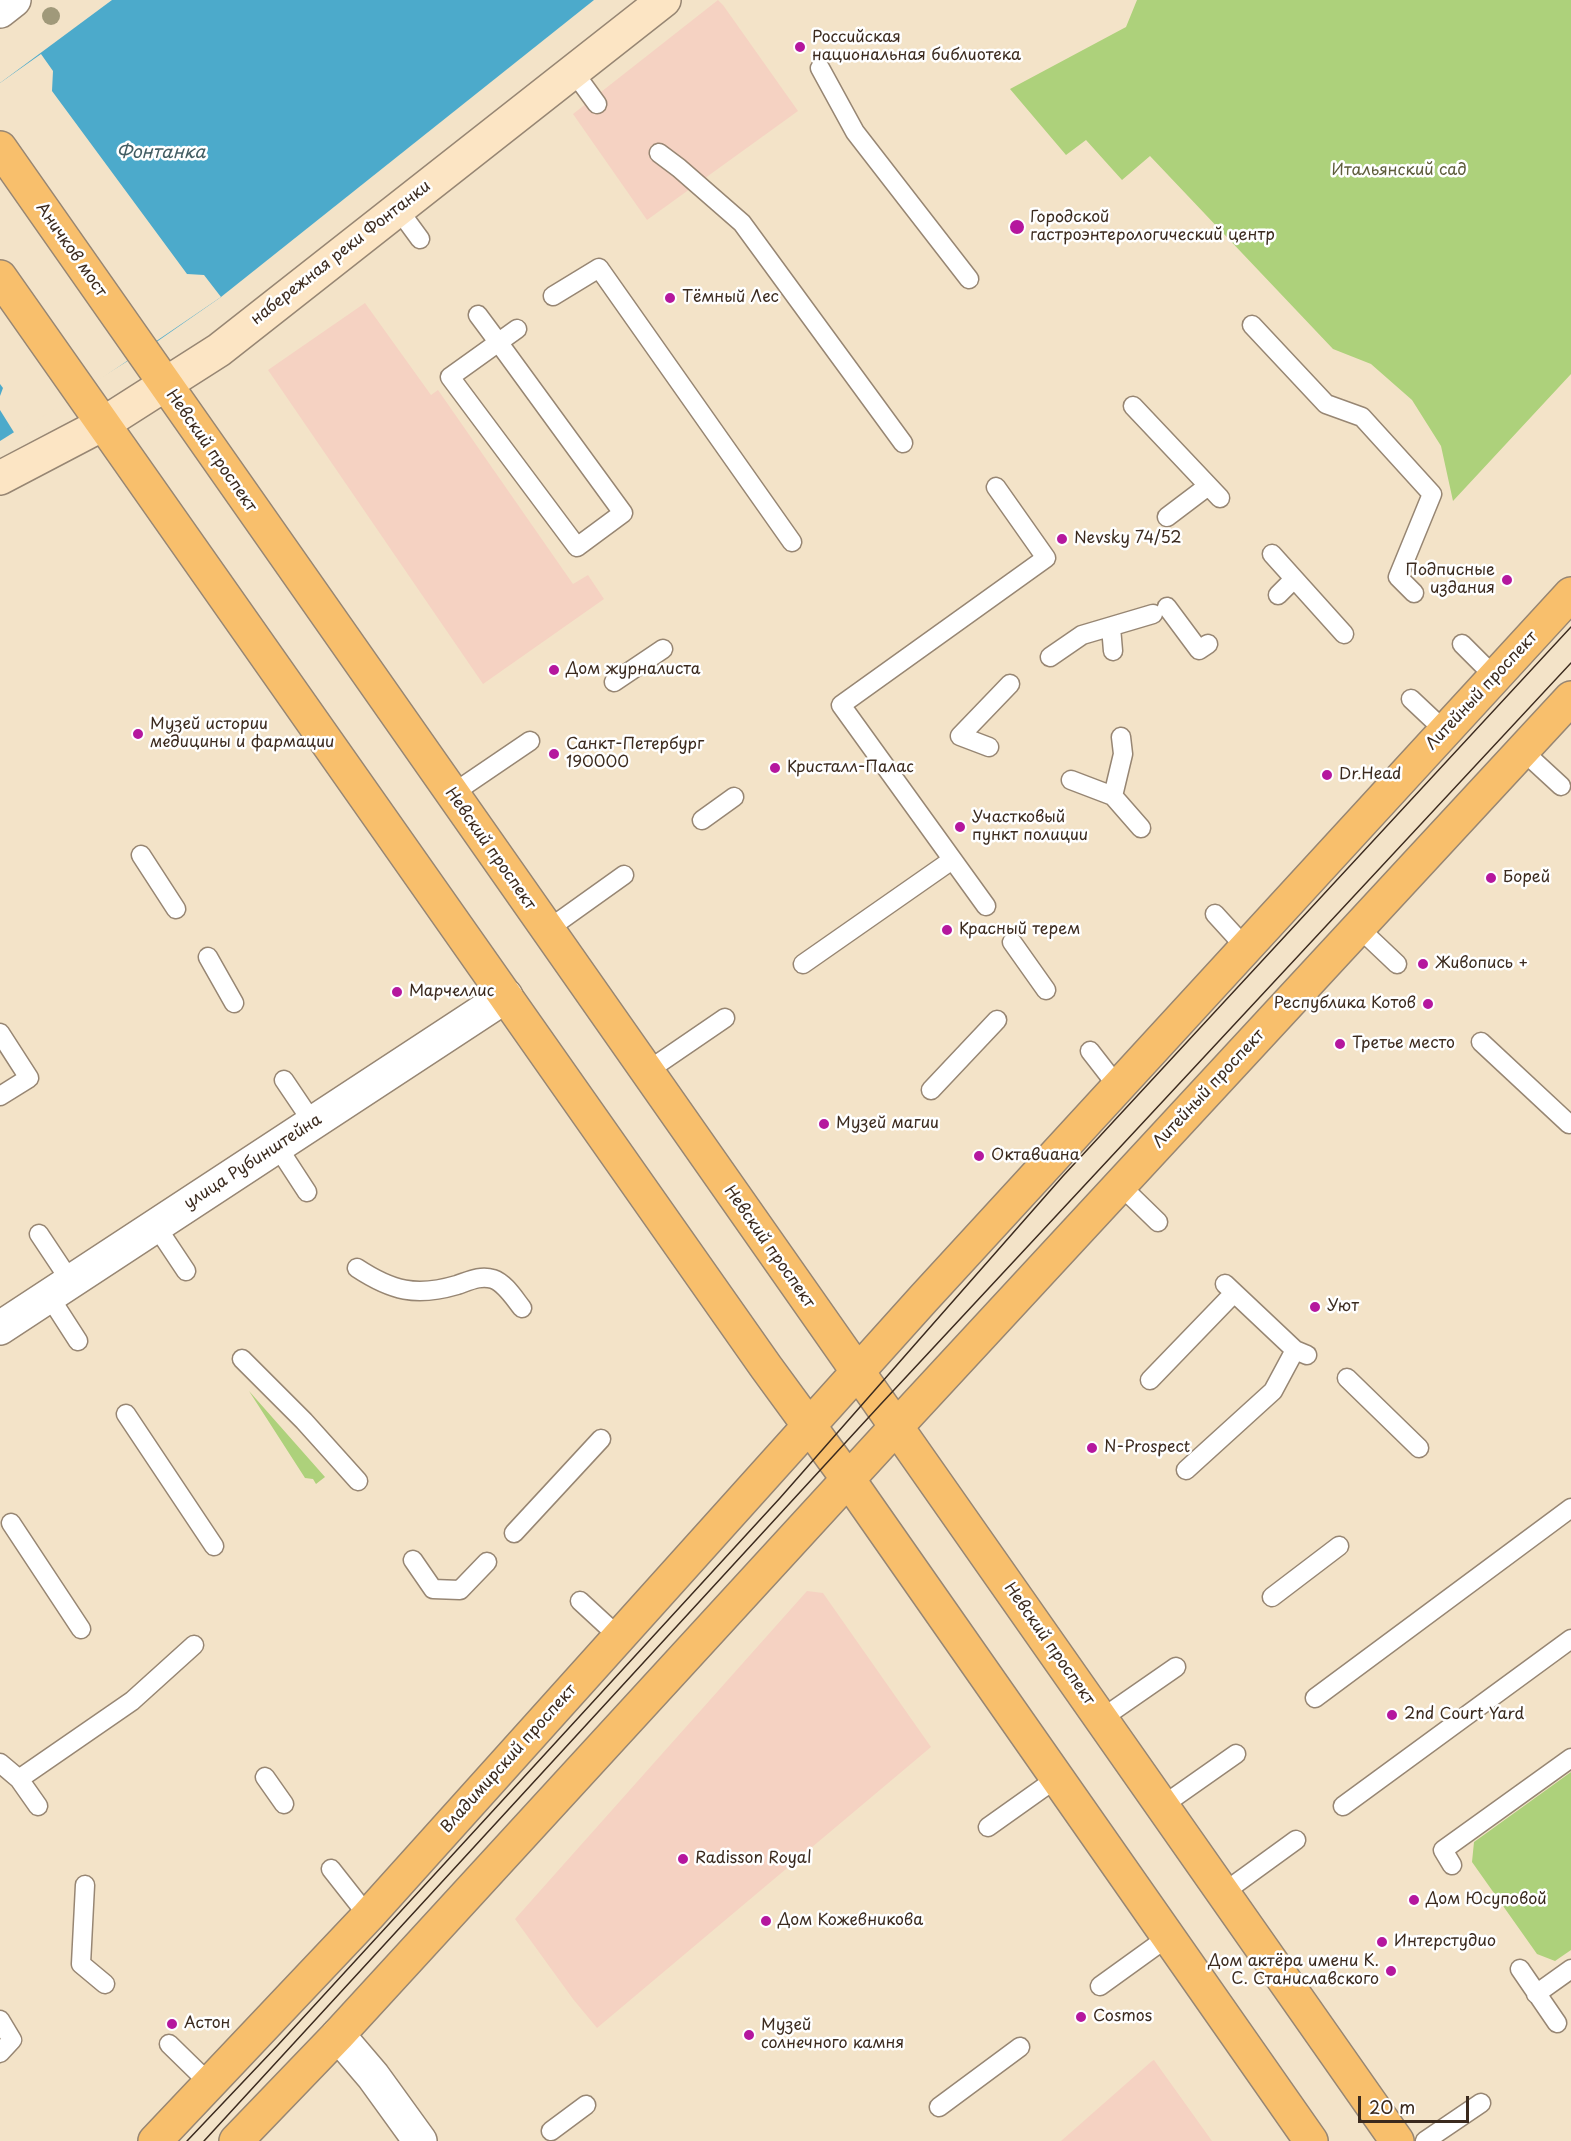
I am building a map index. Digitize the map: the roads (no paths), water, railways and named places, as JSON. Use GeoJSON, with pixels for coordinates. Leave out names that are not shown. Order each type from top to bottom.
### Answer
{"type":"FeatureCollection","features":[{"type":"Feature","properties":{"kind":"main road","name":"набережная реки Фонтанки"},"geometry":{"type":"LineString","coordinates":[[0,478],[103,424],[219,350],[664,0]]}},
{"type":"Feature","properties":{"kind":"main road","name":"Аничков мост"},"geometry":{"type":"LineString","coordinates":[[0,148],[142,352]]}},
{"type":"Feature","properties":{"kind":"main road"},"geometry":{"type":"LineString","coordinates":[[0,278],[848,1479],[1311,2141]]}},
{"type":"Feature","properties":{"kind":"main road","name":"Невский проспект"},"geometry":{"type":"LineString","coordinates":[[142,352],[1397,2141]]}},
{"type":"Feature","properties":{"kind":"main road","name":"Литейный проспект"},"geometry":{"type":"LineString","coordinates":[[857,1372],[1571,594]]}},
{"type":"Feature","properties":{"kind":"main road","name":"Литейный проспект"},"geometry":{"type":"LineString","coordinates":[[848,1479],[1571,698]]}},
{"type":"Feature","properties":{"kind":"main road","name":"Владимирский проспект"},"geometry":{"type":"LineString","coordinates":[[156,2141],[368,1916],[857,1372]]}},
{"type":"Feature","properties":{"kind":"main road"},"geometry":{"type":"LineString","coordinates":[[237,2141],[338,2035],[848,1479]]}},
{"type":"Feature","properties":{"kind":"street"},"geometry":{"type":"LineString","coordinates":[[0,10],[14,0]]}},
{"type":"Feature","properties":{"kind":"street","name":"улица Рубинштейна"},"geometry":{"type":"LineString","coordinates":[[0,1328],[506,996]]}},
{"type":"Feature","properties":{"kind":"street"},"geometry":{"type":"LineString","coordinates":[[338,2035],[373,2076],[420,2141]]}},
{"type":"Feature","properties":{"kind":"lane"},"geometry":{"type":"LineString","coordinates":[[820,68],[855,132],[969,279]]}},
{"type":"Feature","properties":{"kind":"lane"},"geometry":{"type":"LineString","coordinates":[[573,71],[597,104]]}},
{"type":"Feature","properties":{"kind":"lane"},"geometry":{"type":"LineString","coordinates":[[659,153],[742,223],[903,443]]}},
{"type":"Feature","properties":{"kind":"lane"},"geometry":{"type":"LineString","coordinates":[[398,209],[420,239]]}},
{"type":"Feature","properties":{"kind":"lane"},"geometry":{"type":"LineString","coordinates":[[553,296],[599,268],[792,542]]}},
{"type":"Feature","properties":{"kind":"lane"},"geometry":{"type":"LineString","coordinates":[[478,315],[498,342],[623,513],[577,547],[450,377],[498,342],[518,329]]}},
{"type":"Feature","properties":{"kind":"lane"},"geometry":{"type":"LineString","coordinates":[[1252,326],[1326,404],[1362,417],[1432,494],[1398,577],[1413,594]]}},
{"type":"Feature","properties":{"kind":"lane"},"geometry":{"type":"LineString","coordinates":[[1133,406],[1214,492],[1167,517]]}},
{"type":"Feature","properties":{"kind":"lane"},"geometry":{"type":"LineString","coordinates":[[986,906],[841,705],[1046,558],[996,487]]}},
{"type":"Feature","properties":{"kind":"lane"},"geometry":{"type":"LineString","coordinates":[[1272,554],[1344,634]]}},
{"type":"Feature","properties":{"kind":"lane"},"geometry":{"type":"LineString","coordinates":[[1278,595],[1294,579]]}},
{"type":"Feature","properties":{"kind":"lane"},"geometry":{"type":"LineString","coordinates":[[1050,657],[1082,635],[1160,611],[1199,650],[1208,644]]}},
{"type":"Feature","properties":{"kind":"lane"},"geometry":{"type":"LineString","coordinates":[[1111,627],[1113,651]]}},
{"type":"Feature","properties":{"kind":"lane"},"geometry":{"type":"LineString","coordinates":[[1462,644],[1495,677]]}},
{"type":"Feature","properties":{"kind":"lane"},"geometry":{"type":"LineString","coordinates":[[614,682],[663,649]]}},
{"type":"Feature","properties":{"kind":"lane"},"geometry":{"type":"LineString","coordinates":[[988,747],[960,736],[1010,684]]}},
{"type":"Feature","properties":{"kind":"lane"},"geometry":{"type":"LineString","coordinates":[[1411,699],[1445,731]]}},
{"type":"Feature","properties":{"kind":"lane"},"geometry":{"type":"LineString","coordinates":[[1113,796],[1123,754],[1121,737]]}},
{"type":"Feature","properties":{"kind":"lane"},"geometry":{"type":"LineString","coordinates":[[452,794],[530,741]]}},
{"type":"Feature","properties":{"kind":"lane"},"geometry":{"type":"LineString","coordinates":[[1523,751],[1561,786]]}},
{"type":"Feature","properties":{"kind":"lane"},"geometry":{"type":"LineString","coordinates":[[1071,780],[1113,796],[1141,828]]}},
{"type":"Feature","properties":{"kind":"lane"},"geometry":{"type":"LineString","coordinates":[[702,820],[734,797]]}},
{"type":"Feature","properties":{"kind":"lane"},"geometry":{"type":"LineString","coordinates":[[141,855],[176,909]]}},
{"type":"Feature","properties":{"kind":"lane"},"geometry":{"type":"LineString","coordinates":[[803,964],[952,860]]}},
{"type":"Feature","properties":{"kind":"lane"},"geometry":{"type":"LineString","coordinates":[[547,930],[624,875]]}},
{"type":"Feature","properties":{"kind":"lane"},"geometry":{"type":"LineString","coordinates":[[1215,914],[1246,948]]}},
{"type":"Feature","properties":{"kind":"lane"},"geometry":{"type":"LineString","coordinates":[[1359,928],[1397,964]]}},
{"type":"Feature","properties":{"kind":"lane"},"geometry":{"type":"LineString","coordinates":[[1012,942],[1036,986]]}},
{"type":"Feature","properties":{"kind":"lane"},"geometry":{"type":"LineString","coordinates":[[208,957],[234,1003]]}},
{"type":"Feature","properties":{"kind":"lane"},"geometry":{"type":"LineString","coordinates":[[646,1072],[725,1018]]}},
{"type":"Feature","properties":{"kind":"lane"},"geometry":{"type":"LineString","coordinates":[[932,1090],[997,1020]]}},
{"type":"Feature","properties":{"kind":"lane"},"geometry":{"type":"LineString","coordinates":[[0,1033],[29,1078],[0,1096]]}},
{"type":"Feature","properties":{"kind":"lane"},"geometry":{"type":"LineString","coordinates":[[1481,1042],[1569,1124]]}},
{"type":"Feature","properties":{"kind":"lane"},"geometry":{"type":"LineString","coordinates":[[1090,1051],[1118,1087]]}},
{"type":"Feature","properties":{"kind":"lane"},"geometry":{"type":"LineString","coordinates":[[284,1080],[313,1123]]}},
{"type":"Feature","properties":{"kind":"lane"},"geometry":{"type":"LineString","coordinates":[[277,1146],[307,1192]]}},
{"type":"Feature","properties":{"kind":"lane"},"geometry":{"type":"LineString","coordinates":[[1120,1185],[1158,1222]]}},
{"type":"Feature","properties":{"kind":"lane"},"geometry":{"type":"LineString","coordinates":[[156,1226],[186,1271]]}},
{"type":"Feature","properties":{"kind":"lane"},"geometry":{"type":"LineString","coordinates":[[39,1234],[78,1341]]}},
{"type":"Feature","properties":{"kind":"lane"},"geometry":{"type":"LineString","coordinates":[[357,1268],[380,1283],[407,1291],[434,1290],[476,1278],[494,1279],[508,1290],[522,1308]]}},
{"type":"Feature","properties":{"kind":"lane"},"geometry":{"type":"LineString","coordinates":[[1150,1380],[1229,1288],[1301,1352],[1273,1391],[1186,1470]]}},
{"type":"Feature","properties":{"kind":"lane"},"geometry":{"type":"LineString","coordinates":[[242,1359],[304,1421],[358,1481]]}},
{"type":"Feature","properties":{"kind":"lane"},"geometry":{"type":"LineString","coordinates":[[1347,1378],[1419,1448]]}},
{"type":"Feature","properties":{"kind":"lane"},"geometry":{"type":"LineString","coordinates":[[126,1414],[214,1546]]}},
{"type":"Feature","properties":{"kind":"lane"},"geometry":{"type":"LineString","coordinates":[[514,1533],[601,1439]]}},
{"type":"Feature","properties":{"kind":"lane"},"geometry":{"type":"LineString","coordinates":[[1315,1698],[1571,1508]]}},
{"type":"Feature","properties":{"kind":"lane"},"geometry":{"type":"LineString","coordinates":[[11,1523],[81,1629]]}},
{"type":"Feature","properties":{"kind":"lane"},"geometry":{"type":"LineString","coordinates":[[1272,1597],[1339,1546]]}},
{"type":"Feature","properties":{"kind":"lane"},"geometry":{"type":"LineString","coordinates":[[413,1560],[433,1589],[460,1590],[487,1562]]}},
{"type":"Feature","properties":{"kind":"lane"},"geometry":{"type":"LineString","coordinates":[[580,1601],[619,1637]]}},
{"type":"Feature","properties":{"kind":"lane"},"geometry":{"type":"LineString","coordinates":[[1343,1806],[1571,1639]]}},
{"type":"Feature","properties":{"kind":"lane"},"geometry":{"type":"LineString","coordinates":[[20,1779],[132,1701],[194,1645]]}},
{"type":"Feature","properties":{"kind":"lane"},"geometry":{"type":"LineString","coordinates":[[1101,1719],[1176,1667]]}},
{"type":"Feature","properties":{"kind":"lane"},"geometry":{"type":"LineString","coordinates":[[1162,1806],[1236,1754]]}},
{"type":"Feature","properties":{"kind":"lane"},"geometry":{"type":"LineString","coordinates":[[1452,1865],[1443,1850],[1571,1758]]}},
{"type":"Feature","properties":{"kind":"lane"},"geometry":{"type":"LineString","coordinates":[[0,1763],[20,1779],[38,1806]]}},
{"type":"Feature","properties":{"kind":"lane"},"geometry":{"type":"LineString","coordinates":[[264,1777],[285,1804]]}},
{"type":"Feature","properties":{"kind":"lane"},"geometry":{"type":"LineString","coordinates":[[988,1827],[1057,1778]]}},
{"type":"Feature","properties":{"kind":"lane"},"geometry":{"type":"LineString","coordinates":[[1223,1893],[1296,1840]]}},
{"type":"Feature","properties":{"kind":"lane"},"geometry":{"type":"LineString","coordinates":[[331,1869],[368,1916]]}},
{"type":"Feature","properties":{"kind":"lane"},"geometry":{"type":"LineString","coordinates":[[85,1885],[81,1964],[105,1984]]}},
{"type":"Feature","properties":{"kind":"lane"},"geometry":{"type":"LineString","coordinates":[[1100,1986],[1168,1937]]}},
{"type":"Feature","properties":{"kind":"lane"},"geometry":{"type":"LineString","coordinates":[[1520,1969],[1557,2023]]}},
{"type":"Feature","properties":{"kind":"lane"},"geometry":{"type":"LineString","coordinates":[[1536,1994],[1571,1969]]}},
{"type":"Feature","properties":{"kind":"lane"},"geometry":{"type":"LineString","coordinates":[[0,2020],[12,2040],[0,2053]]}},
{"type":"Feature","properties":{"kind":"lane"},"geometry":{"type":"LineString","coordinates":[[169,2044],[210,2084]]}},
{"type":"Feature","properties":{"kind":"lane"},"geometry":{"type":"LineString","coordinates":[[939,2107],[1020,2047]]}},
{"type":"Feature","properties":{"kind":"lane"},"geometry":{"type":"LineString","coordinates":[[1425,2141],[1481,2103]]}},
{"type":"Feature","properties":{"kind":"lane"},"geometry":{"type":"LineString","coordinates":[[551,2131],[586,2105]]}},
{"type":"Feature","properties":{"kind":"water","name":"Фонтанка"},"geometry":{"type":"Polygon","coordinates":[[[112,0],[594,0],[221,297],[142,352],[0,441],[0,83],[112,0]]]}},
{"type":"Feature","properties":{"kind":"tram line"},"geometry":{"type":"LineString","coordinates":[[187,2141],[278,2045],[780,1498],[1063,1176],[1571,627]]}},
{"type":"Feature","properties":{"kind":"tram line"},"geometry":{"type":"LineString","coordinates":[[204,2141],[880,1405],[1571,663]]}},
{"type":"Feature","properties":{"kind":"place","name":"Российская национальная библиотека"},"geometry":{"type":"Point","coordinates":[800,47]}},
{"type":"Feature","properties":{"kind":"place","name":"Городской гастроэнтерологический центр"},"geometry":{"type":"Point","coordinates":[1017,227]}},
{"type":"Feature","properties":{"kind":"place","name":"Тёмный Лес"},"geometry":{"type":"Point","coordinates":[670,298]}},
{"type":"Feature","properties":{"kind":"place","name":"Nevsky 74/52"},"geometry":{"type":"Point","coordinates":[1062,539]}},
{"type":"Feature","properties":{"kind":"place","name":"Подписные издания"},"geometry":{"type":"Point","coordinates":[1507,580]}},
{"type":"Feature","properties":{"kind":"place","name":"Дом журналиста"},"geometry":{"type":"Point","coordinates":[554,670]}},
{"type":"Feature","properties":{"kind":"place","name":"Музей истории медицины и фармации"},"geometry":{"type":"Point","coordinates":[138,734]}},
{"type":"Feature","properties":{"kind":"place","name":"Санкт-Петербург 190000"},"geometry":{"type":"Point","coordinates":[554,754]}},
{"type":"Feature","properties":{"kind":"place","name":"Кристалл-Палас"},"geometry":{"type":"Point","coordinates":[775,768]}},
{"type":"Feature","properties":{"kind":"place","name":"Dr.Head"},"geometry":{"type":"Point","coordinates":[1327,775]}},
{"type":"Feature","properties":{"kind":"place","name":"Участковый пункт полиции"},"geometry":{"type":"Point","coordinates":[960,827]}},
{"type":"Feature","properties":{"kind":"place","name":"Борей"},"geometry":{"type":"Point","coordinates":[1491,878]}},
{"type":"Feature","properties":{"kind":"place","name":"Красный терем"},"geometry":{"type":"Point","coordinates":[947,930]}},
{"type":"Feature","properties":{"kind":"place","name":"Живопись +"},"geometry":{"type":"Point","coordinates":[1423,964]}},
{"type":"Feature","properties":{"kind":"place","name":"Марчеллис"},"geometry":{"type":"Point","coordinates":[397,992]}},
{"type":"Feature","properties":{"kind":"place","name":"Республика Котов"},"geometry":{"type":"Point","coordinates":[1428,1004]}},
{"type":"Feature","properties":{"kind":"place","name":"Третье место"},"geometry":{"type":"Point","coordinates":[1340,1044]}},
{"type":"Feature","properties":{"kind":"place","name":"Музей магии"},"geometry":{"type":"Point","coordinates":[824,1124]}},
{"type":"Feature","properties":{"kind":"place","name":"Октавиана"},"geometry":{"type":"Point","coordinates":[979,1156]}},
{"type":"Feature","properties":{"kind":"place","name":"Уют"},"geometry":{"type":"Point","coordinates":[1315,1307]}},
{"type":"Feature","properties":{"kind":"place","name":"N-Prospect"},"geometry":{"type":"Point","coordinates":[1092,1448]}},
{"type":"Feature","properties":{"kind":"place","name":"2nd Court Yard"},"geometry":{"type":"Point","coordinates":[1392,1715]}},
{"type":"Feature","properties":{"kind":"place","name":"Radisson Royal"},"geometry":{"type":"Point","coordinates":[683,1859]}},
{"type":"Feature","properties":{"kind":"place","name":"Дом Юсуповой"},"geometry":{"type":"Point","coordinates":[1414,1900]}},
{"type":"Feature","properties":{"kind":"place","name":"Дом Кожевникова"},"geometry":{"type":"Point","coordinates":[766,1921]}},
{"type":"Feature","properties":{"kind":"place","name":"Интерстудио"},"geometry":{"type":"Point","coordinates":[1382,1942]}},
{"type":"Feature","properties":{"kind":"place","name":"Дом актёра имени К. С. Станиславского"},"geometry":{"type":"Point","coordinates":[1391,1971]}},
{"type":"Feature","properties":{"kind":"place","name":"Cosmos"},"geometry":{"type":"Point","coordinates":[1081,2017]}},
{"type":"Feature","properties":{"kind":"place","name":"Астон"},"geometry":{"type":"Point","coordinates":[172,2024]}},
{"type":"Feature","properties":{"kind":"place","name":"Музей солнечного камня"},"geometry":{"type":"Point","coordinates":[749,2035]}},
{"type":"Feature","properties":{"kind":"park label","name":"Итальянский сад"},"geometry":{"type":"Point","coordinates":[1399,171]}}]}
